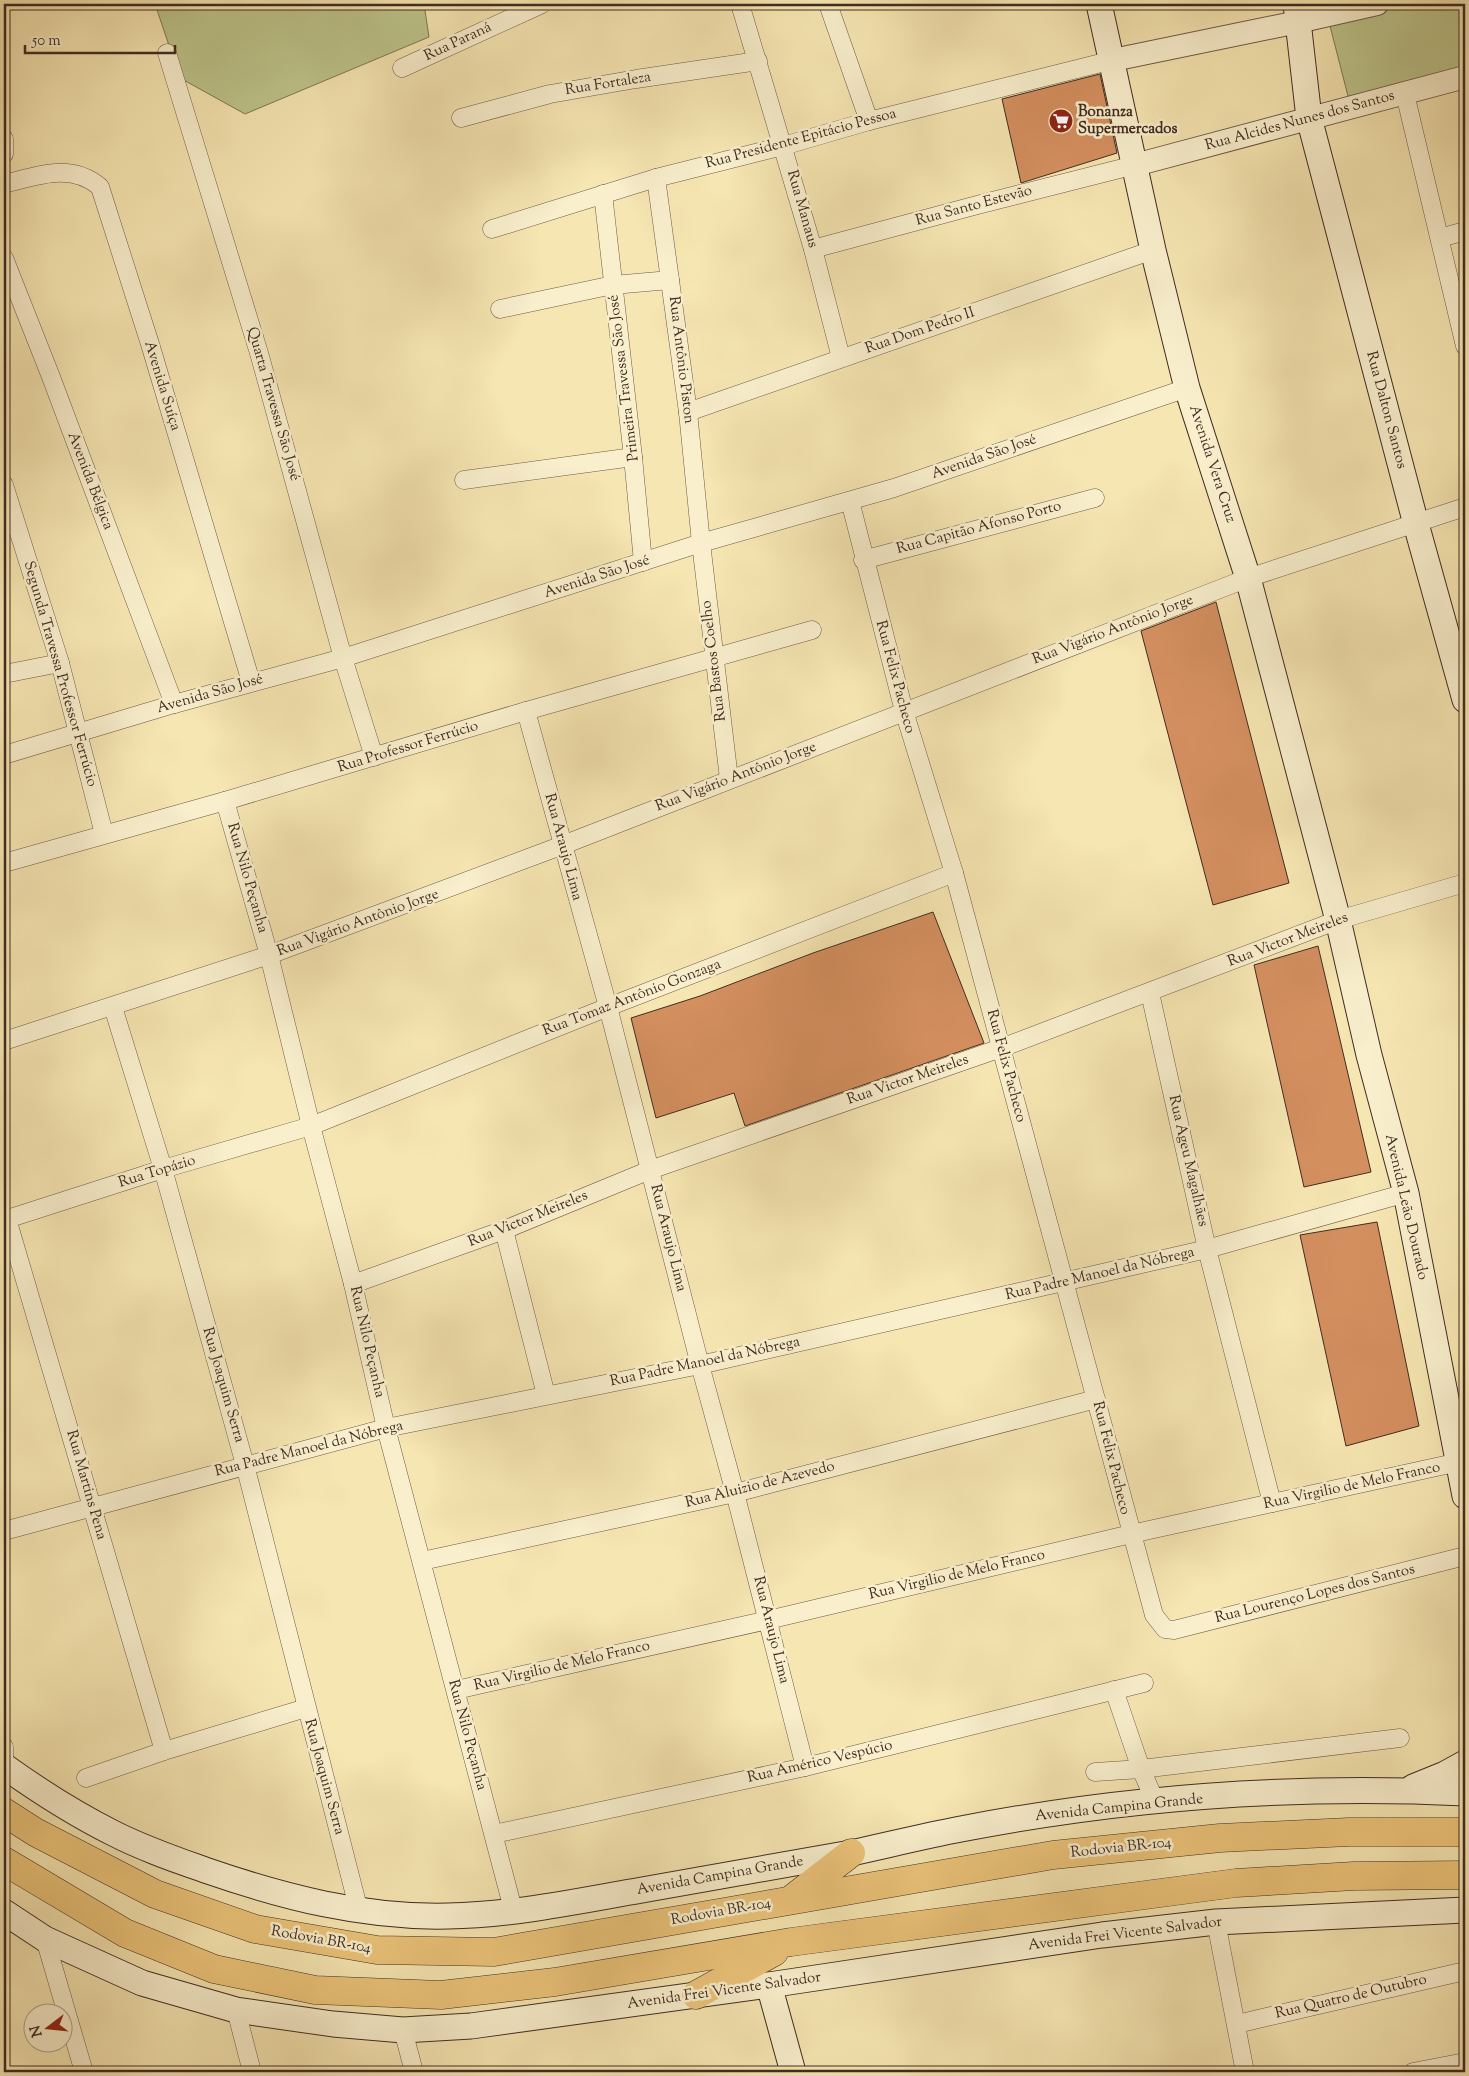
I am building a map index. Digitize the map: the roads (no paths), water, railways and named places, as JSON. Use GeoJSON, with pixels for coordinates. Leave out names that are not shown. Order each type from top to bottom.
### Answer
{"type":"FeatureCollection","features":[{"type":"Feature","properties":{"kind":"highway","name":"Rodovia BR-104"},"geometry":{"type":"LineString","coordinates":[[4,1812],[35,1832],[154,1894],[255,1929],[377,1950],[494,1952],[1053,1855],[1200,1840],[1348,1832],[1462,1832]]}},
{"type":"Feature","properties":{"kind":"highway"},"geometry":{"type":"LineString","coordinates":[[790,1900],[851,1852]]}},
{"type":"Feature","properties":{"kind":"highway"},"geometry":{"type":"LineString","coordinates":[[4,1862],[125,1933],[214,1969],[315,1990],[441,1995],[555,1982],[791,1942],[1236,1883],[1354,1876],[1460,1875]]}},
{"type":"Feature","properties":{"kind":"highway"},"geometry":{"type":"LineString","coordinates":[[696,1995],[791,1942]]}},
{"type":"Feature","properties":{"kind":"main road","name":"Avenida Vera Cruz"},"geometry":{"type":"LineString","coordinates":[[1099,4],[1154,250],[1188,388],[1248,578],[1338,920]]}},
{"type":"Feature","properties":{"kind":"main road","name":"Rua Dalton Santos"},"geometry":{"type":"LineString","coordinates":[[1297,13],[1309,118],[1416,524],[1465,700]]}},
{"type":"Feature","properties":{"kind":"main road","name":"Avenida Leão Dourado"},"geometry":{"type":"LineString","coordinates":[[1338,920],[1369,1054],[1406,1193],[1460,1456],[1465,1496]]}},
{"type":"Feature","properties":{"kind":"main road"},"geometry":{"type":"LineString","coordinates":[[1404,1790],[1430,1781],[1465,1763]]}},
{"type":"Feature","properties":{"kind":"main road","name":"Avenida Campina Grande"},"geometry":{"type":"LineString","coordinates":[[4,1766],[43,1794],[113,1833],[175,1859],[250,1885],[304,1900],[359,1911],[445,1916],[514,1913],[1075,1810],[1155,1801],[1326,1791],[1404,1790],[1465,1793]]}},
{"type":"Feature","properties":{"kind":"main road","name":"Avenida Frei Vicente Salvador"},"geometry":{"type":"LineString","coordinates":[[4,1912],[45,1939],[142,1983],[236,2010],[333,2024],[403,2030],[471,2026],[769,1985],[1102,1935],[1216,1922],[1465,1910]]}},
{"type":"Feature","properties":{"kind":"main road"},"geometry":{"type":"LineString","coordinates":[[769,1985],[793,2072]]}},
{"type":"Feature","properties":{"kind":"street","name":"Rua Paraná"},"geometry":{"type":"LineString","coordinates":[[402,68],[542,4]]}},
{"type":"Feature","properties":{"kind":"street","name":"Rua Manaus"},"geometry":{"type":"LineString","coordinates":[[740,4],[813,249],[841,358]]}},
{"type":"Feature","properties":{"kind":"street"},"geometry":{"type":"LineString","coordinates":[[828,4],[869,121]]}},
{"type":"Feature","properties":{"kind":"street"},"geometry":{"type":"LineString","coordinates":[[1113,60],[1297,13],[1377,4]]}},
{"type":"Feature","properties":{"kind":"street","name":"Quarta Travessa São José"},"geometry":{"type":"LineString","coordinates":[[167,53],[259,353],[343,658],[374,757]]}},
{"type":"Feature","properties":{"kind":"street","name":"Rua Presidente Epitácio Pessoa"},"geometry":{"type":"LineString","coordinates":[[492,229],[656,178],[783,146],[869,121],[1113,60]]}},
{"type":"Feature","properties":{"kind":"street","name":"Rua Fortaleza"},"geometry":{"type":"LineString","coordinates":[[461,118],[550,94],[636,79],[758,62]]}},
{"type":"Feature","properties":{"kind":"street","name":"Rua Alcides Nunes dos Santos"},"geometry":{"type":"LineString","coordinates":[[1135,166],[1465,77]]}},
{"type":"Feature","properties":{"kind":"street"},"geometry":{"type":"LineString","coordinates":[[1405,94],[1465,346]]}},
{"type":"Feature","properties":{"kind":"street"},"geometry":{"type":"LineString","coordinates":[[4,139],[4,154]]}},
{"type":"Feature","properties":{"kind":"street","name":"Rua Santo Estevão"},"geometry":{"type":"LineString","coordinates":[[813,249],[991,201],[1135,166]]}},
{"type":"Feature","properties":{"kind":"street","name":"Avenida Suíça"},"geometry":{"type":"LineString","coordinates":[[4,184],[46,174],[66,172],[80,174],[92,179],[100,187],[150,344],[251,682]]}},
{"type":"Feature","properties":{"kind":"street","name":"Rua Antônio Piston"},"geometry":{"type":"LineString","coordinates":[[656,178],[688,412],[701,543]]}},
{"type":"Feature","properties":{"kind":"street","name":"Primeira Travessa São José"},"geometry":{"type":"LineString","coordinates":[[603,194],[643,562]]}},
{"type":"Feature","properties":{"kind":"street"},"geometry":{"type":"LineString","coordinates":[[1440,238],[1465,231]]}},
{"type":"Feature","properties":{"kind":"street","name":"Rua Dom Pedro II"},"geometry":{"type":"LineString","coordinates":[[688,412],[1154,250]]}},
{"type":"Feature","properties":{"kind":"street","name":"Avenida Bélgica"},"geometry":{"type":"LineString","coordinates":[[4,258],[51,376],[174,704]]}},
{"type":"Feature","properties":{"kind":"street"},"geometry":{"type":"LineString","coordinates":[[500,309],[613,285],[670,280]]}},
{"type":"Feature","properties":{"kind":"street","name":"Avenida São José"},"geometry":{"type":"LineString","coordinates":[[4,755],[174,704],[343,658],[701,543],[850,501],[1188,388]]}},
{"type":"Feature","properties":{"kind":"street"},"geometry":{"type":"LineString","coordinates":[[464,480],[633,457]]}},
{"type":"Feature","properties":{"kind":"street","name":"Segunda Travessa Professor Ferrúcio"},"geometry":{"type":"LineString","coordinates":[[4,485],[60,663],[104,834]]}},
{"type":"Feature","properties":{"kind":"street","name":"Rua Capitão Afonso Porto"},"geometry":{"type":"LineString","coordinates":[[863,560],[1095,498]]}},
{"type":"Feature","properties":{"kind":"street","name":"Rua Felix Pacheco"},"geometry":{"type":"LineString","coordinates":[[850,501],[863,560],[904,712],[954,873],[1066,1281],[1131,1534],[1154,1615],[1165,1629]]}},
{"type":"Feature","properties":{"kind":"street","name":"Rua Vigário Antônio Jorge"},"geometry":{"type":"LineString","coordinates":[[4,1041],[269,956],[562,845],[1248,578],[1416,524],[1465,506]]}},
{"type":"Feature","properties":{"kind":"street","name":"Rua Bastos Coelho"},"geometry":{"type":"LineString","coordinates":[[701,543],[729,780]]}},
{"type":"Feature","properties":{"kind":"street","name":"Rua Professor Ferrúcio"},"geometry":{"type":"LineString","coordinates":[[4,863],[225,802],[526,711],[812,630]]}},
{"type":"Feature","properties":{"kind":"street"},"geometry":{"type":"LineString","coordinates":[[4,674],[60,663]]}},
{"type":"Feature","properties":{"kind":"street","name":"Rua Araujo Lima"},"geometry":{"type":"LineString","coordinates":[[526,711],[608,1007],[700,1365],[736,1493],[805,1767]]}},
{"type":"Feature","properties":{"kind":"street","name":"Rua Nilo Peçanha"},"geometry":{"type":"LineString","coordinates":[[225,802],[269,956],[353,1284],[386,1428],[514,1913]]}},
{"type":"Feature","properties":{"kind":"street","name":"Rua Tomaz Antônio Gonzaga"},"geometry":{"type":"LineString","coordinates":[[311,1126],[608,1007],[954,873]]}},
{"type":"Feature","properties":{"kind":"street","name":"Rua Victor Meireles"},"geometry":{"type":"LineString","coordinates":[[353,1284],[504,1230],[650,1170],[1001,1048],[1338,920],[1465,883]]}},
{"type":"Feature","properties":{"kind":"street","name":"Rua Ageu Magalhães"},"geometry":{"type":"LineString","coordinates":[[1150,993],[1207,1249],[1272,1503]]}},
{"type":"Feature","properties":{"kind":"street","name":"Rua Joaquim Serra"},"geometry":{"type":"LineString","coordinates":[[113,1007],[163,1169],[246,1465],[306,1708],[359,1911]]}},
{"type":"Feature","properties":{"kind":"street","name":"Rua Topázio"},"geometry":{"type":"LineString","coordinates":[[6,1219],[163,1169],[311,1126]]}},
{"type":"Feature","properties":{"kind":"street","name":"Rua Padre Manoel da Nóbrega"},"geometry":{"type":"LineString","coordinates":[[4,1531],[386,1428],[546,1394],[700,1365],[1207,1249],[1406,1193]]}},
{"type":"Feature","properties":{"kind":"street","name":"Rua Martins Pena"},"geometry":{"type":"LineString","coordinates":[[6,1219],[164,1752]]}},
{"type":"Feature","properties":{"kind":"street"},"geometry":{"type":"LineString","coordinates":[[504,1230],[546,1394]]}},
{"type":"Feature","properties":{"kind":"street","name":"Rua Aluizio de Azevedo"},"geometry":{"type":"LineString","coordinates":[[422,1561],[736,1493],[1096,1399]]}},
{"type":"Feature","properties":{"kind":"street","name":"Rua Virgilio de Melo Franco"},"geometry":{"type":"LineString","coordinates":[[456,1690],[1272,1503],[1460,1456]]}},
{"type":"Feature","properties":{"kind":"street","name":"Rua Lourenço Lopes dos Santos"},"geometry":{"type":"LineString","coordinates":[[1165,1629],[1174,1630],[1465,1556]]}},
{"type":"Feature","properties":{"kind":"street","name":"Rua Américo Vespúcio"},"geometry":{"type":"LineString","coordinates":[[494,1834],[805,1767],[1144,1683]]}},
{"type":"Feature","properties":{"kind":"street"},"geometry":{"type":"LineString","coordinates":[[1114,1690],[1141,1769],[1155,1801]]}},
{"type":"Feature","properties":{"kind":"street"},"geometry":{"type":"LineString","coordinates":[[86,1778],[306,1708]]}},
{"type":"Feature","properties":{"kind":"street"},"geometry":{"type":"LineString","coordinates":[[1095,1772],[1141,1769],[1400,1738]]}},
{"type":"Feature","properties":{"kind":"street"},"geometry":{"type":"LineString","coordinates":[[4,1747],[4,1758]]}},
{"type":"Feature","properties":{"kind":"street"},"geometry":{"type":"LineString","coordinates":[[1216,1922],[1245,2072]]}},
{"type":"Feature","properties":{"kind":"street"},"geometry":{"type":"LineString","coordinates":[[45,1939],[84,2072]]}},
{"type":"Feature","properties":{"kind":"street","name":"Rua Quatro de Outubro"},"geometry":{"type":"LineString","coordinates":[[1237,2024],[1465,1971]]}},
{"type":"Feature","properties":{"kind":"street"},"geometry":{"type":"LineString","coordinates":[[236,2010],[252,2072]]}},
{"type":"Feature","properties":{"kind":"street"},"geometry":{"type":"LineString","coordinates":[[403,2030],[414,2072]]}},
{"type":"Feature","properties":{"kind":"street"},"geometry":{"type":"LineString","coordinates":[[1413,2072],[1465,2062]]}},
{"type":"Feature","properties":{"kind":"place","name":"Bonanza Supermercados"},"geometry":{"type":"Point","coordinates":[1061,121]}}]}
